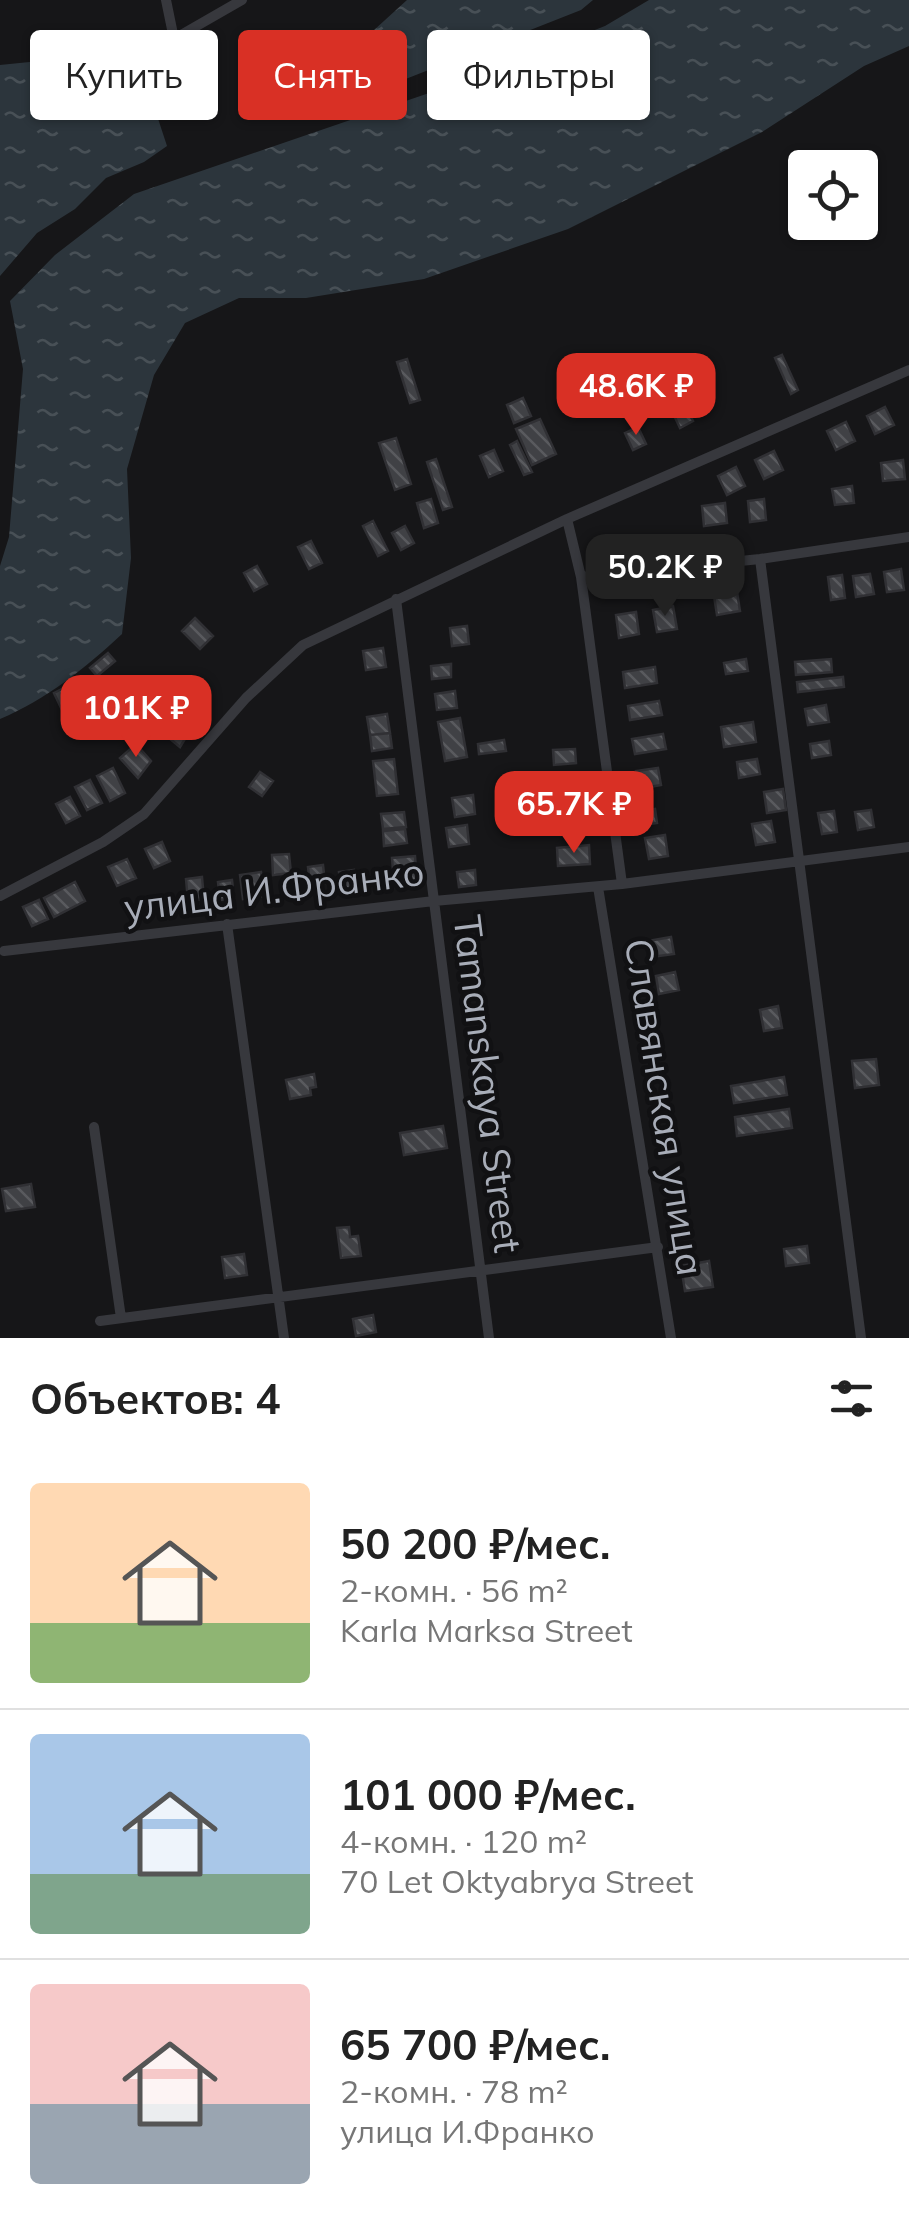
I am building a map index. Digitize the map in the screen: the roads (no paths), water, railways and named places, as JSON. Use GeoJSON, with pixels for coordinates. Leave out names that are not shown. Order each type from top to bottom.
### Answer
{"type":"FeatureCollection","features":[{"type":"Feature","properties":{"kind":"street"},"geometry":{"type":"LineString","coordinates":[[166,0],[174,39],[242,0]]}},
{"type":"Feature","properties":{"kind":"street"},"geometry":{"type":"LineString","coordinates":[[0,896],[103,842],[144,814],[280,662],[303,645],[567,519],[909,370]]}},
{"type":"Feature","properties":{"kind":"street"},"geometry":{"type":"LineString","coordinates":[[567,519],[581,577],[622,884]]}},
{"type":"Feature","properties":{"kind":"street"},"geometry":{"type":"LineString","coordinates":[[581,577],[909,537]]}},
{"type":"Feature","properties":{"kind":"street"},"geometry":{"type":"LineString","coordinates":[[760,558],[861,1338]]}},
{"type":"Feature","properties":{"kind":"street","name":"Tamanskaya Street"},"geometry":{"type":"LineString","coordinates":[[396,599],[490,1338]]}},
{"type":"Feature","properties":{"kind":"street","name":"улица И.Франко"},"geometry":{"type":"LineString","coordinates":[[4,951],[434,900],[622,884],[909,847]]}},
{"type":"Feature","properties":{"kind":"street","name":"Славянская улица"},"geometry":{"type":"LineString","coordinates":[[598,886],[672,1338]]}},
{"type":"Feature","properties":{"kind":"street"},"geometry":{"type":"LineString","coordinates":[[226,924],[284,1338]]}},
{"type":"Feature","properties":{"kind":"street"},"geometry":{"type":"LineString","coordinates":[[94,1127],[121,1318]]}},
{"type":"Feature","properties":{"kind":"street"},"geometry":{"type":"LineString","coordinates":[[100,1322],[278,1294],[658,1246]]}},
{"type":"Feature","properties":{"kind":"water"},"geometry":{"type":"Polygon","coordinates":[[[407,0],[593,0],[581,10],[530,30],[427,30],[427,71],[407,78],[407,30],[374,30],[407,0]]]}},
{"type":"Feature","properties":{"kind":"water"},"geometry":{"type":"Polygon","coordinates":[[[649,0],[909,0],[909,46],[864,66],[762,132],[568,229],[424,279],[306,298],[239,298],[185,323],[154,375],[127,469],[131,558],[122,634],[64,682],[0,719],[0,566],[9,537],[23,369],[10,301],[55,255],[134,194],[350,120],[407,120],[407,101],[427,94],[427,120],[650,120],[650,30],[595,30],[649,0]]]}},
{"type":"Feature","properties":{"kind":"water"},"geometry":{"type":"Polygon","coordinates":[[[30,62],[30,120],[158,120],[167,146],[144,162],[106,178],[75,209],[37,233],[0,276],[0,65],[30,62]]]}}]}
